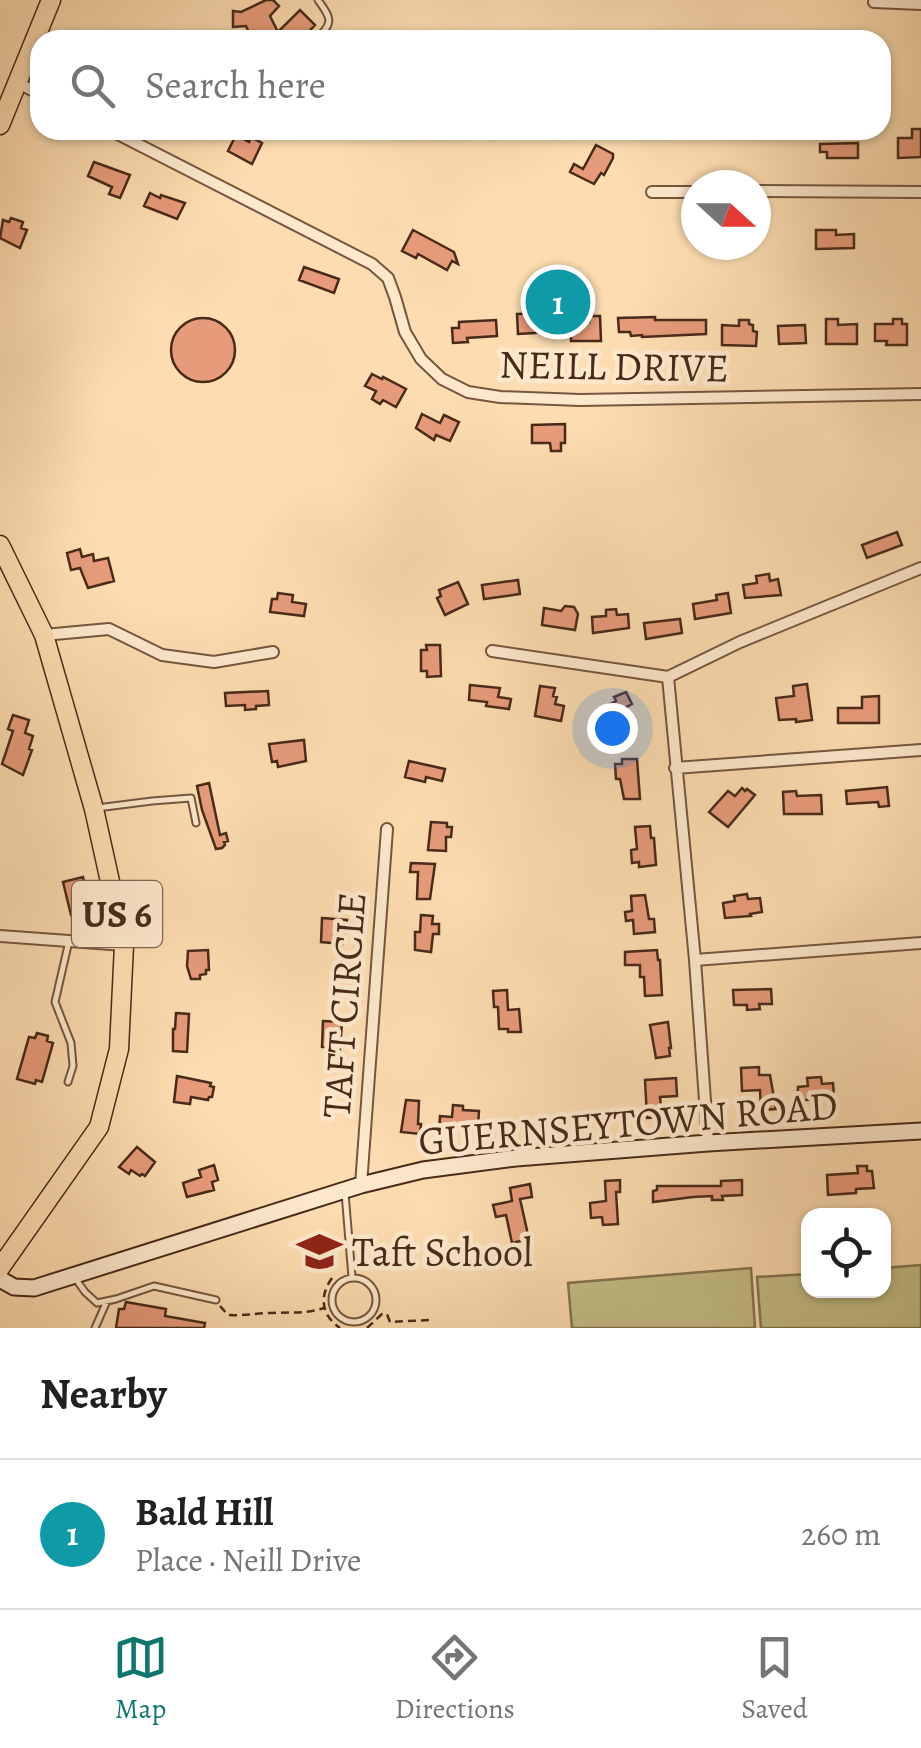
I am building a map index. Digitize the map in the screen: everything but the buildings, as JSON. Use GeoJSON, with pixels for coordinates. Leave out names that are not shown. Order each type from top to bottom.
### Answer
{"type":"FeatureCollection","features":[{"type":"Feature","properties":{"kind":"main road"},"geometry":{"type":"LineString","coordinates":[[39,30],[51,0]]}},
{"type":"Feature","properties":{"kind":"main road"},"geometry":{"type":"LineString","coordinates":[[0,124],[30,53]]}},
{"type":"Feature","properties":{"kind":"main road","name":"US 6"},"geometry":{"type":"LineString","coordinates":[[0,546],[44,635],[94,809],[124,945],[120,1049],[100,1128],[0,1268]]}},
{"type":"Feature","properties":{"kind":"street"},"geometry":{"type":"LineString","coordinates":[[874,2],[921,4]]}},
{"type":"Feature","properties":{"kind":"street"},"geometry":{"type":"LineString","coordinates":[[18,83],[30,89]]}},
{"type":"Feature","properties":{"kind":"street","name":"NEILL DRIVE"},"geometry":{"type":"LineString","coordinates":[[130,140],[372,264],[388,278],[405,332],[421,358],[442,379],[468,392],[500,398],[580,400],[921,394]]}},
{"type":"Feature","properties":{"kind":"street"},"geometry":{"type":"LineString","coordinates":[[652,192],[681,192]]}},
{"type":"Feature","properties":{"kind":"street"},"geometry":{"type":"LineString","coordinates":[[771,192],[921,192]]}},
{"type":"Feature","properties":{"kind":"street"},"geometry":{"type":"LineString","coordinates":[[492,650],[668,677],[740,642],[921,568]]}},
{"type":"Feature","properties":{"kind":"street"},"geometry":{"type":"LineString","coordinates":[[44,635],[109,629],[162,655],[214,662],[273,652]]}},
{"type":"Feature","properties":{"kind":"street"},"geometry":{"type":"LineString","coordinates":[[668,677],[708,1144]]}},
{"type":"Feature","properties":{"kind":"street"},"geometry":{"type":"LineString","coordinates":[[675,768],[921,750]]}},
{"type":"Feature","properties":{"kind":"street","name":"TAFT CIRCLE"},"geometry":{"type":"LineString","coordinates":[[352,1188],[387,829]]}},
{"type":"Feature","properties":{"kind":"street"},"geometry":{"type":"LineString","coordinates":[[0,936],[124,945]]}},
{"type":"Feature","properties":{"kind":"street"},"geometry":{"type":"LineString","coordinates":[[695,960],[921,943]]}},
{"type":"Feature","properties":{"kind":"street","name":"GUERNSEYTOWN ROAD"},"geometry":{"type":"LineString","coordinates":[[0,1278],[14,1287],[34,1288],[352,1188],[424,1170],[708,1144],[921,1131]]}},
{"type":"Feature","properties":{"kind":"lane"},"geometry":{"type":"LineString","coordinates":[[318,0],[329,16],[325,30]]}},
{"type":"Feature","properties":{"kind":"lane"},"geometry":{"type":"LineString","coordinates":[[94,809],[191,798],[196,823]]}},
{"type":"Feature","properties":{"kind":"lane"},"geometry":{"type":"LineString","coordinates":[[68,941],[55,1002],[71,1043],[68,1082]]}},
{"type":"Feature","properties":{"kind":"lane"},"geometry":{"type":"LineString","coordinates":[[352,1188],[352,1278]]}},
{"type":"Feature","properties":{"kind":"lane"},"geometry":{"type":"LineString","coordinates":[[74,1276],[97,1303],[154,1286],[216,1300]]}},
{"type":"Feature","properties":{"kind":"lane"},"geometry":{"type":"LineString","coordinates":[[352,1278],[366,1282],[376,1299],[368,1318],[354,1322],[341,1317],[333,1305],[339,1284],[352,1278]]}},
{"type":"Feature","properties":{"kind":"lane"},"geometry":{"type":"LineString","coordinates":[[95,1328],[106,1301]]}},
{"type":"Feature","properties":{"kind":"path"},"geometry":{"type":"LineString","coordinates":[[332,1278],[323,1294],[324,1308],[329,1320],[340,1328]]}},
{"type":"Feature","properties":{"kind":"path"},"geometry":{"type":"LineString","coordinates":[[216,1300],[228,1315],[304,1314],[324,1308]]}},
{"type":"Feature","properties":{"kind":"path"},"geometry":{"type":"LineString","coordinates":[[367,1328],[382,1314],[387,1314],[390,1322],[430,1320]]}},
{"type":"Feature","properties":{"kind":"shaded area"},"geometry":{"type":"Polygon","coordinates":[[[921,1265],[921,1328],[761,1328],[757,1277],[801,1274],[801,1298],[891,1298],[891,1267],[921,1265]]]}},
{"type":"Feature","properties":{"kind":"shaded area"},"geometry":{"type":"Polygon","coordinates":[[[751,1268],[755,1328],[572,1328],[568,1283],[751,1268]]]}},
{"type":"Feature","properties":{"kind":"place","name":"Bald Hill"},"geometry":{"type":"Point","coordinates":[558,302]}},
{"type":"Feature","properties":{"kind":"place","name":"Taft School"},"geometry":{"type":"Point","coordinates":[319,1252]}}]}
